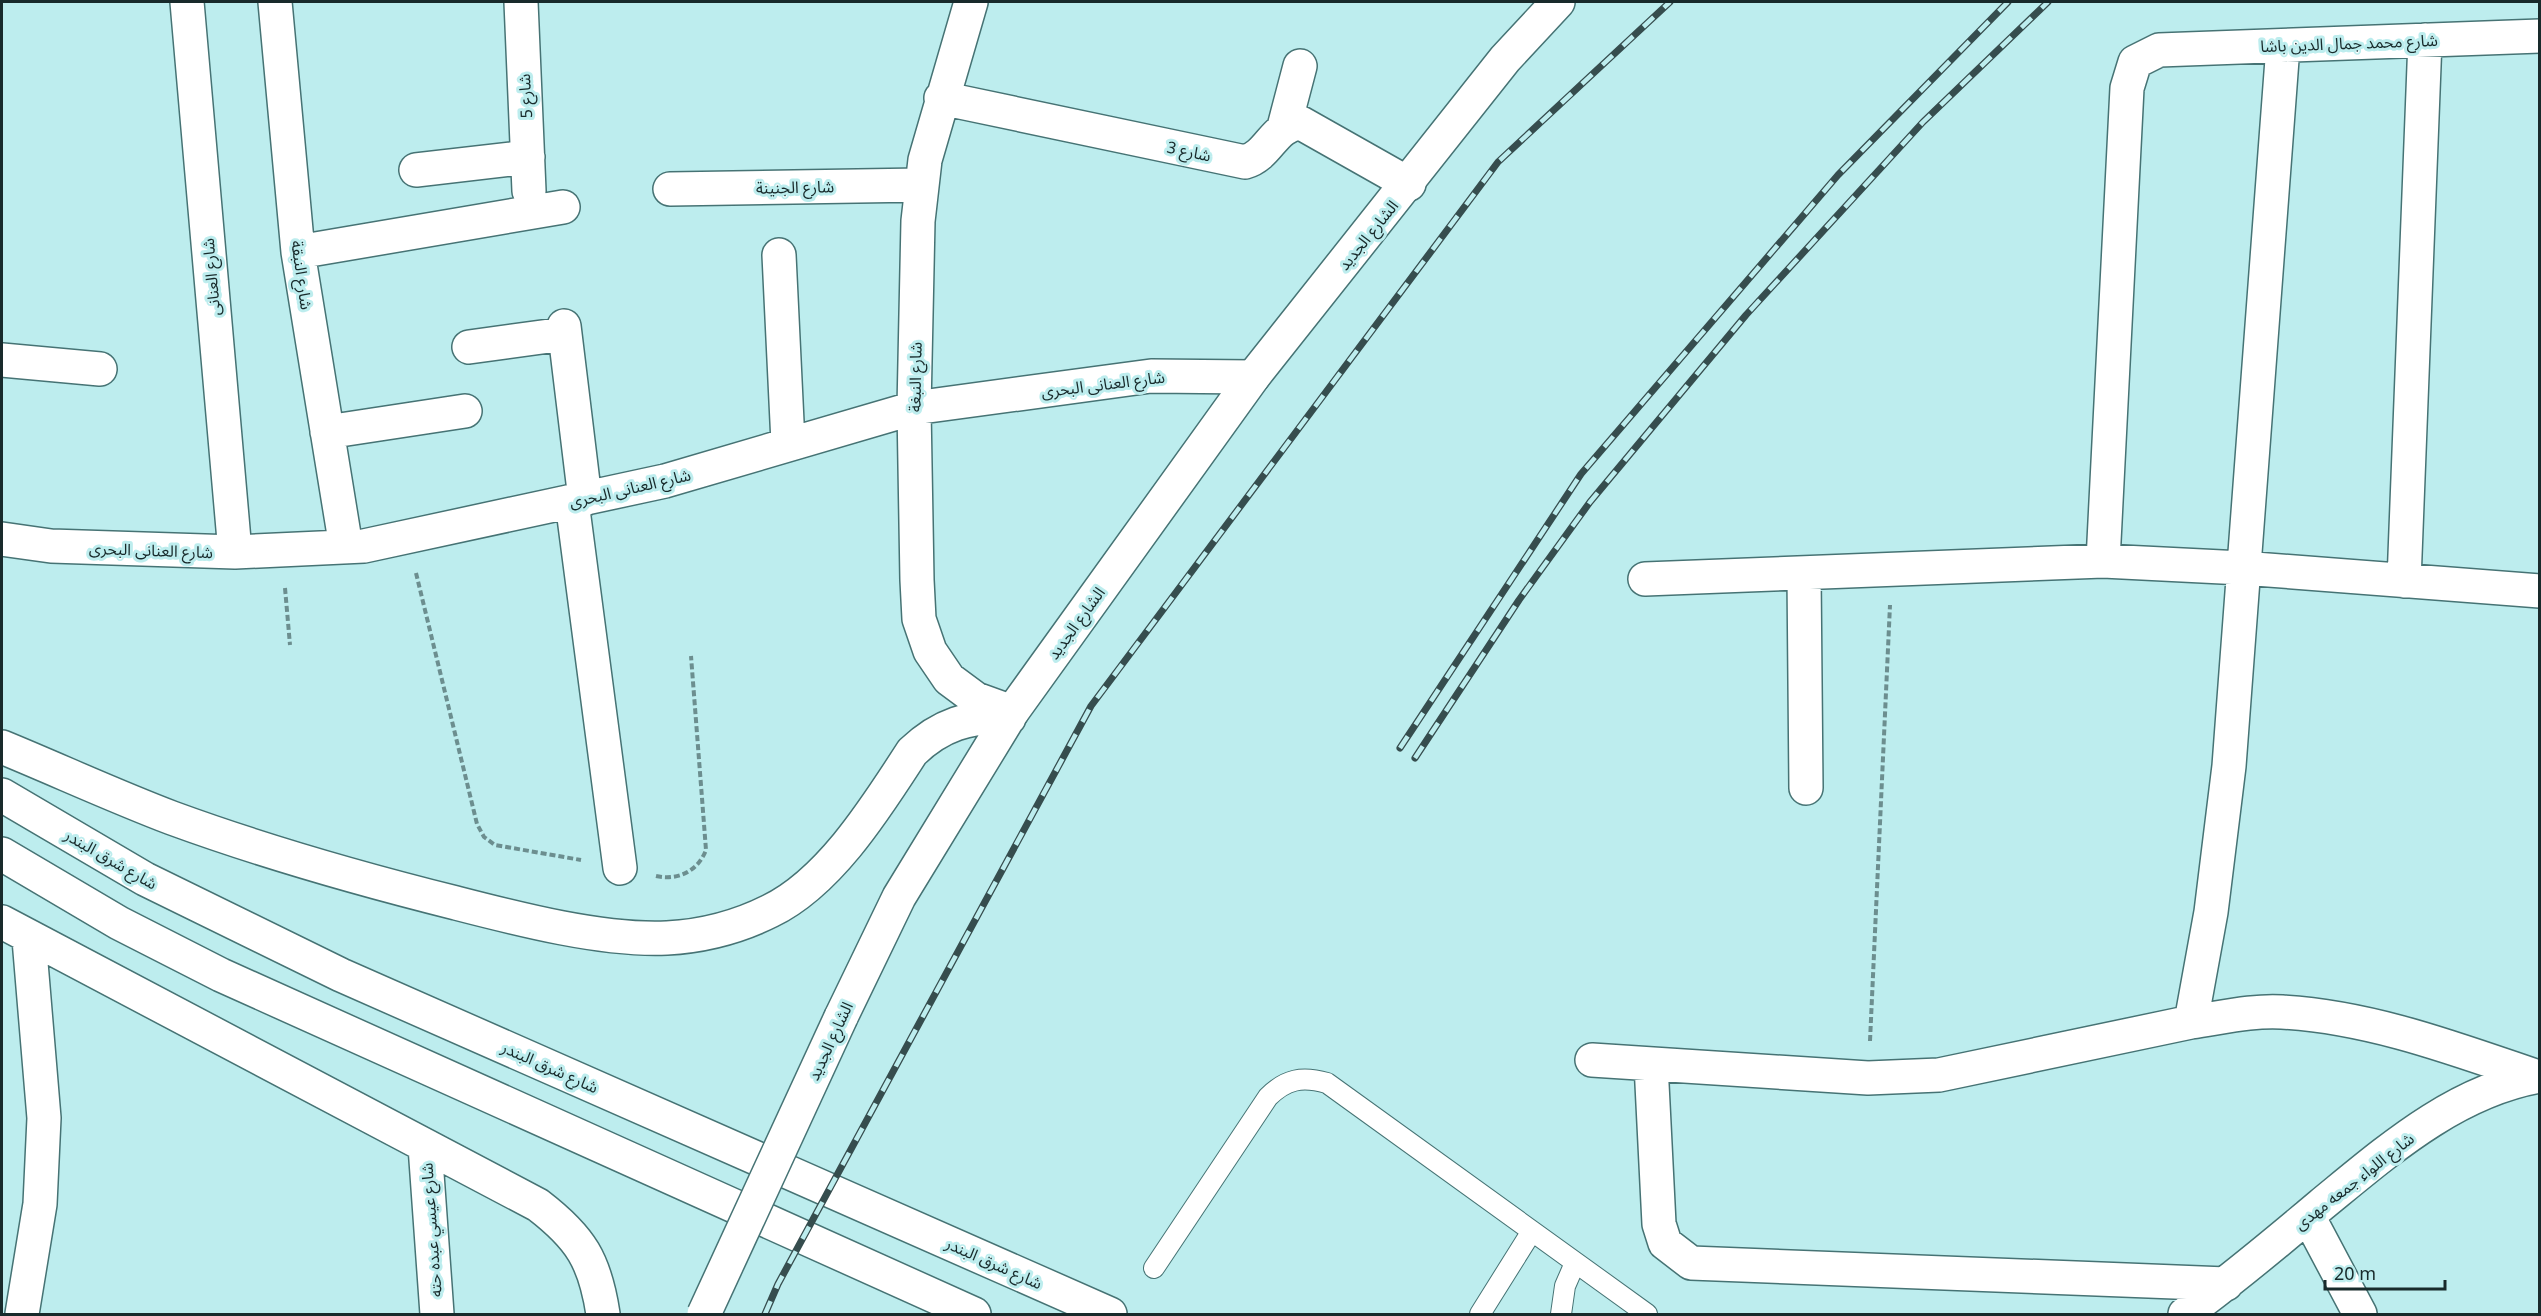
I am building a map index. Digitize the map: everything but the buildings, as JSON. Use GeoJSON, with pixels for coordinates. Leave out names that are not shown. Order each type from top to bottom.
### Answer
{"type":"FeatureCollection","features":[{"type":"Feature","properties":{"kind":"street","name":"شارع العنانى"},"geometry":{"type":"LineString","coordinates":[[187,2],[235,552]]}},
{"type":"Feature","properties":{"kind":"street","name":"شارع النبقة"},"geometry":{"type":"LineString","coordinates":[[275,2],[298,252],[346,547]]}},
{"type":"Feature","properties":{"kind":"street","name":"شارع 5"},"geometry":{"type":"LineString","coordinates":[[521,2],[530,191]]}},
{"type":"Feature","properties":{"kind":"street","name":"شارع النبغة"},"geometry":{"type":"LineString","coordinates":[[971,2],[941,98],[921,185],[918,221],[914,408],[919,619],[930,651],[949,680],[976,699],[1011,715]]}},
{"type":"Feature","properties":{"kind":"street","name":"الشارع الجديد"},"geometry":{"type":"LineString","coordinates":[[704,1314],[899,897],[1011,715],[1253,377],[1505,59],[1558,2]]}},
{"type":"Feature","properties":{"kind":"street","name":"شارع محمد جمال الدين باشا"},"geometry":{"type":"LineString","coordinates":[[2103,561],[2127,88],[2135,62],[2159,50],[2540,36]]}},
{"type":"Feature","properties":{"kind":"street"},"geometry":{"type":"LineString","coordinates":[[2404,581],[2425,40]]}},
{"type":"Feature","properties":{"kind":"street"},"geometry":{"type":"LineString","coordinates":[[2191,1022],[2211,912],[2225,798],[2283,46]]}},
{"type":"Feature","properties":{"kind":"street"},"geometry":{"type":"LineString","coordinates":[[1284,127],[1300,66]]}},
{"type":"Feature","properties":{"kind":"street","name":"شارع 3"},"geometry":{"type":"LineString","coordinates":[[941,98],[1236,162],[1245,162],[1262,155],[1284,127]]}},
{"type":"Feature","properties":{"kind":"street"},"geometry":{"type":"LineString","coordinates":[[1284,127],[1292,123],[1308,125],[1408,184]]}},
{"type":"Feature","properties":{"kind":"street"},"geometry":{"type":"LineString","coordinates":[[416,170],[528,157]]}},
{"type":"Feature","properties":{"kind":"street","name":"شارع الجنينة"},"geometry":{"type":"LineString","coordinates":[[670,189],[921,185]]}},
{"type":"Feature","properties":{"kind":"street"},"geometry":{"type":"LineString","coordinates":[[298,252],[562,207]]}},
{"type":"Feature","properties":{"kind":"street"},"geometry":{"type":"LineString","coordinates":[[779,255],[788,444]]}},
{"type":"Feature","properties":{"kind":"street"},"geometry":{"type":"LineString","coordinates":[[469,347],[564,330],[578,500],[620,868]]}},
{"type":"Feature","properties":{"kind":"street"},"geometry":{"type":"LineString","coordinates":[[2,360],[100,369]]}},
{"type":"Feature","properties":{"kind":"street","name":"شارع العنانى البحرى"},"geometry":{"type":"LineString","coordinates":[[2,539],[51,546],[235,552],[346,547],[407,537],[665,481],[914,408],[1151,376],[1253,377]]}},
{"type":"Feature","properties":{"kind":"street"},"geometry":{"type":"LineString","coordinates":[[327,432],[465,411]]}},
{"type":"Feature","properties":{"kind":"street"},"geometry":{"type":"LineString","coordinates":[[1645,579],[2103,561],[2242,568],[2540,591]]}},
{"type":"Feature","properties":{"kind":"street"},"geometry":{"type":"LineString","coordinates":[[1804,574],[1806,788]]}},
{"type":"Feature","properties":{"kind":"street"},"geometry":{"type":"LineString","coordinates":[[2,747],[171,818],[334,872],[499,914],[629,937],[666,938],[703,934],[739,925],[773,910],[804,889],[832,864],[912,752],[927,738],[945,727],[966,719],[1011,715]]}},
{"type":"Feature","properties":{"kind":"street","name":"شارع شرق البندر"},"geometry":{"type":"LineString","coordinates":[[2,795],[145,879],[330,970],[1110,1314]]}},
{"type":"Feature","properties":{"kind":"street"},"geometry":{"type":"LineString","coordinates":[[2,854],[119,923],[221,975],[974,1314]]}},
{"type":"Feature","properties":{"kind":"street"},"geometry":{"type":"LineString","coordinates":[[2,922],[30,939],[538,1205],[565,1225],[585,1252],[598,1282],[603,1314]]}},
{"type":"Feature","properties":{"kind":"street"},"geometry":{"type":"LineString","coordinates":[[22,1314],[40,1204],[44,1118],[30,939]]}},
{"type":"Feature","properties":{"kind":"street"},"geometry":{"type":"LineString","coordinates":[[1592,1060],[1868,1078],[1949,1073],[2191,1022],[2281,1011],[2372,1025],[2438,1043],[2537,1076]]}},
{"type":"Feature","properties":{"kind":"street"},"geometry":{"type":"LineString","coordinates":[[1651,1064],[1659,1224],[1665,1243],[1691,1263],[2226,1284]]}},
{"type":"Feature","properties":{"kind":"street","name":"شارع اللواء جمعه مهدى"},"geometry":{"type":"LineString","coordinates":[[2185,1314],[2226,1284],[2390,1148],[2477,1094],[2537,1076]]}},
{"type":"Feature","properties":{"kind":"street","name":"شارع عيسي عبده حته"},"geometry":{"type":"LineString","coordinates":[[425,1146],[437,1314]]}},
{"type":"Feature","properties":{"kind":"street"},"geometry":{"type":"LineString","coordinates":[[2308,1216],[2360,1314]]}},
{"type":"Feature","properties":{"kind":"lane"},"geometry":{"type":"LineString","coordinates":[[1154,1268],[1268,1097],[1289,1082],[1301,1079],[1327,1083],[1647,1314]]}},
{"type":"Feature","properties":{"kind":"lane"},"geometry":{"type":"LineString","coordinates":[[1480,1314],[1532,1231]]}},
{"type":"Feature","properties":{"kind":"lane"},"geometry":{"type":"LineString","coordinates":[[1560,1314],[1566,1286],[1575,1263]]}},
{"type":"Feature","properties":{"kind":"path"},"geometry":{"type":"LineString","coordinates":[[407,537],[477,824],[484,837],[495,845],[667,878],[687,873],[701,862],[706,850],[691,657]]}},
{"type":"Feature","properties":{"kind":"path"},"geometry":{"type":"LineString","coordinates":[[282,551],[290,645]]}},
{"type":"Feature","properties":{"kind":"path"},"geometry":{"type":"LineString","coordinates":[[1868,1078],[1891,570]]}},
{"type":"Feature","properties":{"kind":"railway"},"geometry":{"type":"LineString","coordinates":[[765,1314],[778,1284],[1091,706],[1498,162],[1670,2]]}},
{"type":"Feature","properties":{"kind":"railway"},"geometry":{"type":"LineString","coordinates":[[1400,748],[1581,474],[1838,175],[2008,2]]}},
{"type":"Feature","properties":{"kind":"railway"},"geometry":{"type":"LineString","coordinates":[[1415,758],[1519,600],[1590,502],[1746,315],[1923,122],[2048,2]]}}]}
